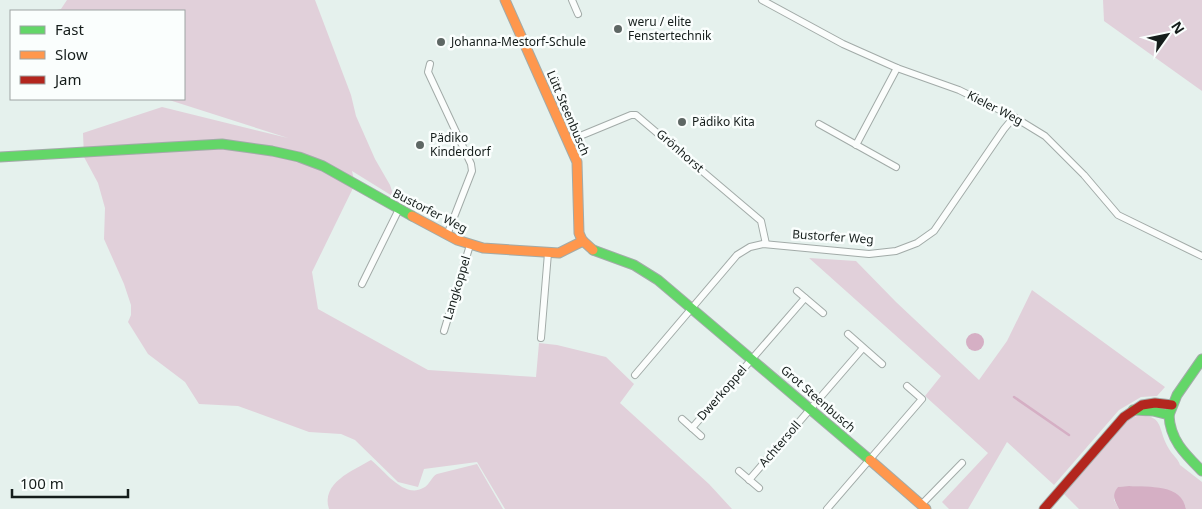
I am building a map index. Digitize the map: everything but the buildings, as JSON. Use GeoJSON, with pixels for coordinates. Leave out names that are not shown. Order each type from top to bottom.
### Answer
{"type":"FeatureCollection","features":[{"type":"Feature","properties":{"kind":"main road","name":"Lütt Steenbusch"},"geometry":{"type":"LineString","coordinates":[[505,0],[577,162],[579,174],[578,222],[579,233],[583,241]]}},
{"type":"Feature","properties":{"kind":"main road","name":"Bustorfer Weg"},"geometry":{"type":"LineString","coordinates":[[0,157],[222,144],[246,146],[299,157],[323,166],[399,210],[470,245],[559,253],[583,241]]}},
{"type":"Feature","properties":{"kind":"main road"},"geometry":{"type":"LineString","coordinates":[[583,241],[589,248],[601,255],[629,263],[652,274],[693,308]]}},
{"type":"Feature","properties":{"kind":"main road","name":"Grot Steenbusch"},"geometry":{"type":"LineString","coordinates":[[693,308],[923,507]]}},
{"type":"Feature","properties":{"kind":"main road"},"geometry":{"type":"LineString","coordinates":[[1202,359],[1177,395],[1169,415],[1173,440],[1178,448],[1202,471]]}},
{"type":"Feature","properties":{"kind":"main road"},"geometry":{"type":"LineString","coordinates":[[1044,509],[1117,423],[1133,410],[1146,403],[1172,405]]}},
{"type":"Feature","properties":{"kind":"main road"},"geometry":{"type":"LineString","coordinates":[[1133,410],[1153,411],[1169,415]]}},
{"type":"Feature","properties":{"kind":"main road"},"geometry":{"type":"LineString","coordinates":[[1192,460],[1202,464]]}},
{"type":"Feature","properties":{"kind":"street"},"geometry":{"type":"LineString","coordinates":[[572,0],[578,14]]}},
{"type":"Feature","properties":{"kind":"street","name":"Kieler Weg"},"geometry":{"type":"LineString","coordinates":[[762,0],[843,44],[897,68],[959,90],[1014,117],[1045,136],[1084,175],[1118,215],[1202,256]]}},
{"type":"Feature","properties":{"kind":"street"},"geometry":{"type":"LineString","coordinates":[[430,64],[428,72],[471,164],[472,171],[448,235]]}},
{"type":"Feature","properties":{"kind":"street"},"geometry":{"type":"LineString","coordinates":[[856,146],[897,68]]}},
{"type":"Feature","properties":{"kind":"street","name":"Grönhorst"},"geometry":{"type":"LineString","coordinates":[[568,141],[631,115],[636,115],[761,221],[766,244]]}},
{"type":"Feature","properties":{"kind":"street","name":"Bustorfer Weg"},"geometry":{"type":"LineString","coordinates":[[635,375],[737,256],[750,248],[766,244],[869,254],[896,251],[917,243],[934,230],[1014,117]]}},
{"type":"Feature","properties":{"kind":"street"},"geometry":{"type":"LineString","coordinates":[[819,124],[896,167]]}},
{"type":"Feature","properties":{"kind":"street"},"geometry":{"type":"LineString","coordinates":[[362,284],[399,210]]}},
{"type":"Feature","properties":{"kind":"street","name":"Langkoppel"},"geometry":{"type":"LineString","coordinates":[[444,331],[470,245]]}},
{"type":"Feature","properties":{"kind":"street"},"geometry":{"type":"LineString","coordinates":[[541,338],[548,253]]}},
{"type":"Feature","properties":{"kind":"street"},"geometry":{"type":"LineString","coordinates":[[797,291],[823,313]]}},
{"type":"Feature","properties":{"kind":"street","name":"Dwerkoppel"},"geometry":{"type":"LineString","coordinates":[[692,428],[805,298]]}},
{"type":"Feature","properties":{"kind":"street"},"geometry":{"type":"LineString","coordinates":[[848,334],[882,364]]}},
{"type":"Feature","properties":{"kind":"street","name":"Achtersoll"},"geometry":{"type":"LineString","coordinates":[[749,480],[863,348]]}},
{"type":"Feature","properties":{"kind":"street"},"geometry":{"type":"LineString","coordinates":[[827,509],[922,399],[906,386]]}},
{"type":"Feature","properties":{"kind":"street"},"geometry":{"type":"LineString","coordinates":[[682,419],[701,436]]}},
{"type":"Feature","properties":{"kind":"street"},"geometry":{"type":"LineString","coordinates":[[923,507],[962,463]]}},
{"type":"Feature","properties":{"kind":"street"},"geometry":{"type":"LineString","coordinates":[[739,471],[759,488]]}},
{"type":"Feature","properties":{"kind":"shaded area"},"geometry":{"type":"Polygon","coordinates":[[[67,0],[315,0],[351,95],[356,116],[394,197],[352,171],[355,184],[312,272],[318,309],[428,370],[536,377],[539,343],[557,345],[606,357],[634,384],[620,403],[709,484],[732,509],[505,509],[477,462],[424,469],[418,487],[398,482],[355,440],[341,434],[309,432],[238,406],[199,404],[185,382],[148,354],[128,322],[131,315],[131,305],[104,239],[105,208],[98,183],[84,157],[83,133],[162,107],[288,138],[169,100],[185,100],[185,10],[56,10],[61,9],[67,0]]]}},
{"type":"Feature","properties":{"kind":"shaded area"},"geometry":{"type":"Polygon","coordinates":[[[1103,0],[1202,0],[1202,91],[1104,21],[1103,0]]]}},
{"type":"Feature","properties":{"kind":"shaded area"},"geometry":{"type":"Polygon","coordinates":[[[809,258],[856,261],[896,302],[979,380],[1007,341],[1032,290],[1165,387],[1157,396],[1141,397],[1119,410],[1054,485],[1007,442],[968,509],[949,509],[942,502],[988,453],[925,396],[941,376],[809,258]]]}},
{"type":"Feature","properties":{"kind":"shaded area"},"geometry":{"type":"Polygon","coordinates":[[[975,333],[983,338],[984,342],[979,350],[975,351],[967,346],[966,342],[971,334],[975,333]]]}},
{"type":"Feature","properties":{"kind":"shaded area"},"geometry":{"type":"Polygon","coordinates":[[[1137,416],[1146,416],[1156,421],[1165,442],[1180,465],[1202,482],[1202,509],[1186,509],[1183,501],[1176,495],[1158,488],[1118,487],[1114,500],[1119,509],[1079,509],[1064,494],[1126,420],[1137,416]]]}},
{"type":"Feature","properties":{"kind":"shaded area"},"geometry":{"type":"Polygon","coordinates":[[[371,460],[395,482],[409,490],[425,487],[437,474],[477,464],[503,509],[329,509],[328,500],[334,485],[347,473],[371,460]]]}},
{"type":"Feature","properties":{"kind":"shaded area"},"geometry":{"type":"Polygon","coordinates":[[[1118,487],[1164,488],[1178,495],[1186,509],[1119,509],[1114,498],[1115,493],[1118,487]]]}},
{"type":"Feature","properties":{"kind":"waterway"},"geometry":{"type":"LineString","coordinates":[[1014,397],[1069,435]]}},
{"type":"Feature","properties":{"kind":"traffic: fast"},"geometry":{"type":"LineString","coordinates":[[0,157],[222,144],[272,151],[299,157],[323,166],[412,216]]}},
{"type":"Feature","properties":{"kind":"traffic: fast"},"geometry":{"type":"LineString","coordinates":[[593,250],[634,265],[658,280],[870,460]]}},
{"type":"Feature","properties":{"kind":"traffic: fast"},"geometry":{"type":"LineString","coordinates":[[1133,410],[1153,411],[1169,415],[1177,395],[1202,359]]}},
{"type":"Feature","properties":{"kind":"traffic: fast"},"geometry":{"type":"LineString","coordinates":[[1169,415],[1175,439],[1184,452],[1202,471]]}},
{"type":"Feature","properties":{"kind":"traffic: slow"},"geometry":{"type":"LineString","coordinates":[[505,0],[577,162],[579,233],[582,240],[593,250]]}},
{"type":"Feature","properties":{"kind":"traffic: slow"},"geometry":{"type":"LineString","coordinates":[[412,216],[457,240],[483,248],[559,253],[583,241]]}},
{"type":"Feature","properties":{"kind":"traffic: slow"},"geometry":{"type":"LineString","coordinates":[[870,460],[926,509]]}},
{"type":"Feature","properties":{"kind":"traffic: jam"},"geometry":{"type":"LineString","coordinates":[[1044,509],[1124,417],[1142,405],[1155,403],[1172,405]]}},
{"type":"Feature","properties":{"kind":"place","name":"weru / elite Fenstertechnik"},"geometry":{"type":"Point","coordinates":[618,29]}},
{"type":"Feature","properties":{"kind":"place","name":"Johanna-Mestorf-Schule"},"geometry":{"type":"Point","coordinates":[441,42]}},
{"type":"Feature","properties":{"kind":"place","name":"Pädiko Kita"},"geometry":{"type":"Point","coordinates":[682,122]}},
{"type":"Feature","properties":{"kind":"place","name":"Pädiko Kinderdorf"},"geometry":{"type":"Point","coordinates":[420,145]}}]}
